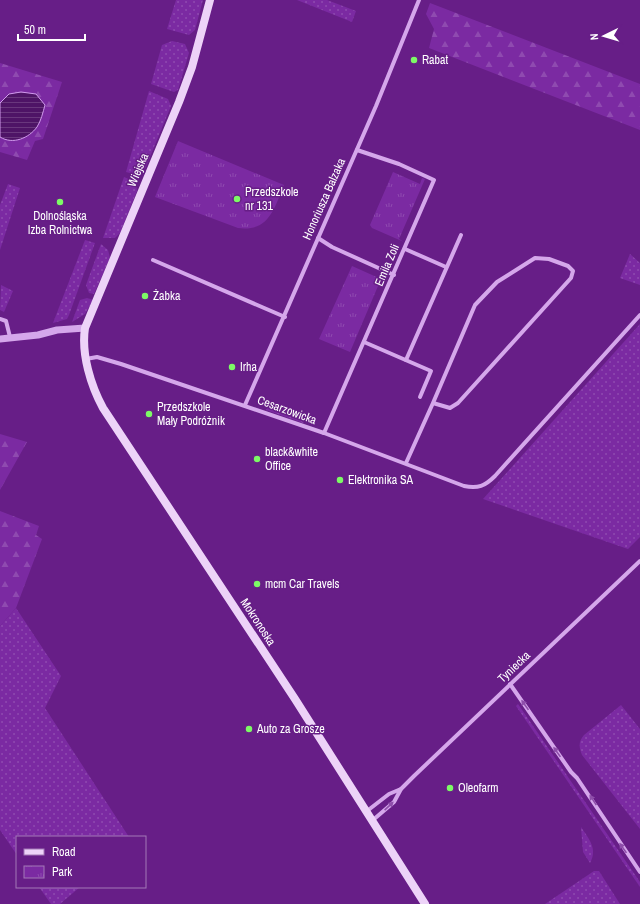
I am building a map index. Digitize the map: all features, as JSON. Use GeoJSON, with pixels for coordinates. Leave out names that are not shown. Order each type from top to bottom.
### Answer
{"type":"FeatureCollection","features":[{"type":"Feature","properties":{"kind":"main road","name":"Wiejska"},"geometry":{"type":"LineString","coordinates":[[85,347],[85,328],[179,102],[192,67],[210,0]]}},
{"type":"Feature","properties":{"kind":"main road","name":"Mokronoska"},"geometry":{"type":"LineString","coordinates":[[85,347],[86,359],[96,392],[103,408],[367,810],[425,904]]}},
{"type":"Feature","properties":{"kind":"street","name":"Honoriusza Balzaka"},"geometry":{"type":"LineString","coordinates":[[245,406],[357,150],[419,0]]}},
{"type":"Feature","properties":{"kind":"street","name":"Emila Zoli"},"geometry":{"type":"LineString","coordinates":[[324,433],[434,180],[399,164],[357,150]]}},
{"type":"Feature","properties":{"kind":"street"},"geometry":{"type":"LineString","coordinates":[[406,360],[461,235]]}},
{"type":"Feature","properties":{"kind":"street"},"geometry":{"type":"LineString","coordinates":[[318,238],[332,247],[394,275]]}},
{"type":"Feature","properties":{"kind":"street"},"geometry":{"type":"LineString","coordinates":[[405,249],[446,267]]}},
{"type":"Feature","properties":{"kind":"street"},"geometry":{"type":"LineString","coordinates":[[406,463],[475,305],[497,282],[535,258],[549,259],[568,266],[573,271],[571,278],[458,403],[450,408],[433,403]]}},
{"type":"Feature","properties":{"kind":"street"},"geometry":{"type":"LineString","coordinates":[[153,260],[285,317]]}},
{"type":"Feature","properties":{"kind":"street","name":"Cesarzowicka"},"geometry":{"type":"LineString","coordinates":[[86,359],[97,357],[106,359],[324,433],[464,486],[479,487],[486,485],[495,476],[640,315]]}},
{"type":"Feature","properties":{"kind":"street"},"geometry":{"type":"LineString","coordinates":[[0,319],[6,321],[10,337]]}},
{"type":"Feature","properties":{"kind":"street"},"geometry":{"type":"LineString","coordinates":[[0,339],[38,335],[62,329],[85,328]]}},
{"type":"Feature","properties":{"kind":"street"},"geometry":{"type":"LineString","coordinates":[[364,342],[431,371],[420,397]]}},
{"type":"Feature","properties":{"kind":"street","name":"Tyniecka"},"geometry":{"type":"LineString","coordinates":[[373,820],[394,802],[401,789],[640,560]]}},
{"type":"Feature","properties":{"kind":"street"},"geometry":{"type":"LineString","coordinates":[[510,684],[571,772],[577,778],[640,872]]}},
{"type":"Feature","properties":{"kind":"street","name":"Tyniecka"},"geometry":{"type":"LineString","coordinates":[[367,810],[389,794],[401,789]]}},
{"type":"Feature","properties":{"kind":"green space"},"geometry":{"type":"Polygon","coordinates":[[[176,0],[203,0],[195,30],[189,35],[167,29],[176,0]]]}},
{"type":"Feature","properties":{"kind":"green space"},"geometry":{"type":"Polygon","coordinates":[[[297,0],[327,0],[356,11],[352,22],[297,0]]]}},
{"type":"Feature","properties":{"kind":"green space"},"geometry":{"type":"Polygon","coordinates":[[[430,3],[640,84],[640,130],[429,48],[434,29],[426,14],[430,3]]]}},
{"type":"Feature","properties":{"kind":"green space"},"geometry":{"type":"Polygon","coordinates":[[[172,41],[185,44],[189,53],[178,90],[174,92],[151,84],[162,45],[172,41]]]}},
{"type":"Feature","properties":{"kind":"green space"},"geometry":{"type":"Polygon","coordinates":[[[0,63],[62,82],[43,139],[35,141],[27,160],[0,152],[0,137],[3,139],[38,125],[45,105],[9,94],[0,103],[0,63]]]}},
{"type":"Feature","properties":{"kind":"green space"},"geometry":{"type":"Polygon","coordinates":[[[149,91],[168,99],[171,106],[145,169],[139,174],[134,174],[126,172],[149,91]]]}},
{"type":"Feature","properties":{"kind":"green space"},"geometry":{"type":"Polygon","coordinates":[[[178,141],[284,185],[269,217],[257,226],[238,228],[155,197],[178,141]]]}},
{"type":"Feature","properties":{"kind":"green space"},"geometry":{"type":"Polygon","coordinates":[[[393,172],[420,184],[422,178],[425,179],[399,239],[404,242],[372,228],[370,225],[393,172]]]}},
{"type":"Feature","properties":{"kind":"green space"},"geometry":{"type":"Polygon","coordinates":[[[124,177],[136,182],[137,191],[120,233],[115,238],[103,238],[124,177]]]}},
{"type":"Feature","properties":{"kind":"green space"},"geometry":{"type":"Polygon","coordinates":[[[8,184],[20,188],[0,250],[0,205],[8,184]]]}},
{"type":"Feature","properties":{"kind":"green space"},"geometry":{"type":"Polygon","coordinates":[[[85,240],[95,243],[69,315],[67,319],[53,323],[85,240]]]}},
{"type":"Feature","properties":{"kind":"green space"},"geometry":{"type":"Polygon","coordinates":[[[101,244],[108,250],[110,258],[94,294],[89,293],[86,285],[101,244]]]}},
{"type":"Feature","properties":{"kind":"green space"},"geometry":{"type":"Polygon","coordinates":[[[630,254],[640,263],[640,285],[620,278],[630,254]]]}},
{"type":"Feature","properties":{"kind":"green space"},"geometry":{"type":"Polygon","coordinates":[[[352,266],[381,279],[350,352],[319,339],[352,266]]]}},
{"type":"Feature","properties":{"kind":"green space"},"geometry":{"type":"Polygon","coordinates":[[[1,285],[13,291],[4,312],[0,310],[1,285]]]}},
{"type":"Feature","properties":{"kind":"green space"},"geometry":{"type":"Polygon","coordinates":[[[87,298],[93,300],[85,314],[72,322],[80,300],[87,298]]]}},
{"type":"Feature","properties":{"kind":"green space"},"geometry":{"type":"Polygon","coordinates":[[[640,324],[640,537],[628,549],[483,499],[640,324]]]}},
{"type":"Feature","properties":{"kind":"green space"},"geometry":{"type":"Polygon","coordinates":[[[269,406],[304,422],[303,423],[266,410],[269,406]]]}},
{"type":"Feature","properties":{"kind":"green space"},"geometry":{"type":"Polygon","coordinates":[[[0,434],[27,442],[0,490],[0,434]]]}},
{"type":"Feature","properties":{"kind":"green space"},"geometry":{"type":"Polygon","coordinates":[[[0,511],[39,526],[36,535],[42,539],[16,608],[0,626],[0,511]]]}},
{"type":"Feature","properties":{"kind":"green space"},"geometry":{"type":"Polygon","coordinates":[[[16,608],[61,676],[45,708],[128,836],[16,836],[16,854],[0,830],[0,626],[16,608]]]}},
{"type":"Feature","properties":{"kind":"green space"},"geometry":{"type":"Polygon","coordinates":[[[518,704],[640,882],[640,887],[516,706],[518,704]]]}},
{"type":"Feature","properties":{"kind":"green space"},"geometry":{"type":"Polygon","coordinates":[[[621,705],[640,729],[640,829],[582,755],[580,747],[580,742],[584,735],[621,705]]]}},
{"type":"Feature","properties":{"kind":"green space"},"geometry":{"type":"Polygon","coordinates":[[[581,827],[592,844],[593,853],[590,863],[583,852],[581,827]]]}},
{"type":"Feature","properties":{"kind":"green space"},"geometry":{"type":"Polygon","coordinates":[[[594,871],[599,871],[620,904],[545,904],[594,871]]]}},
{"type":"Feature","properties":{"kind":"green space"},"geometry":{"type":"Polygon","coordinates":[[[40,888],[79,888],[60,904],[51,904],[40,888]]]}},
{"type":"Feature","properties":{"kind":"shaded area"},"geometry":{"type":"Polygon","coordinates":[[[21,92],[36,94],[45,105],[40,122],[34,131],[20,139],[10,140],[0,137],[0,103],[9,94],[21,92]]]}},
{"type":"Feature","properties":{"kind":"place","name":"Rabat"},"geometry":{"type":"Point","coordinates":[414,60]}},
{"type":"Feature","properties":{"kind":"place","name":"Przedszkole nr 131"},"geometry":{"type":"Point","coordinates":[237,199]}},
{"type":"Feature","properties":{"kind":"place","name":"Dolnośląska Izba Rolnictwa"},"geometry":{"type":"Point","coordinates":[60,202]}},
{"type":"Feature","properties":{"kind":"place","name":"Żabka"},"geometry":{"type":"Point","coordinates":[145,296]}},
{"type":"Feature","properties":{"kind":"place","name":"Irha"},"geometry":{"type":"Point","coordinates":[232,367]}},
{"type":"Feature","properties":{"kind":"place","name":"Przedszkole Mały Podróżnik"},"geometry":{"type":"Point","coordinates":[149,414]}},
{"type":"Feature","properties":{"kind":"place","name":"black&white Office"},"geometry":{"type":"Point","coordinates":[257,459]}},
{"type":"Feature","properties":{"kind":"place","name":"Elektronika SA"},"geometry":{"type":"Point","coordinates":[340,480]}},
{"type":"Feature","properties":{"kind":"place","name":"mcm Car Travels"},"geometry":{"type":"Point","coordinates":[257,584]}},
{"type":"Feature","properties":{"kind":"place","name":"Auto za Grosze"},"geometry":{"type":"Point","coordinates":[249,729]}},
{"type":"Feature","properties":{"kind":"place","name":"Oleofarm"},"geometry":{"type":"Point","coordinates":[450,788]}}]}
